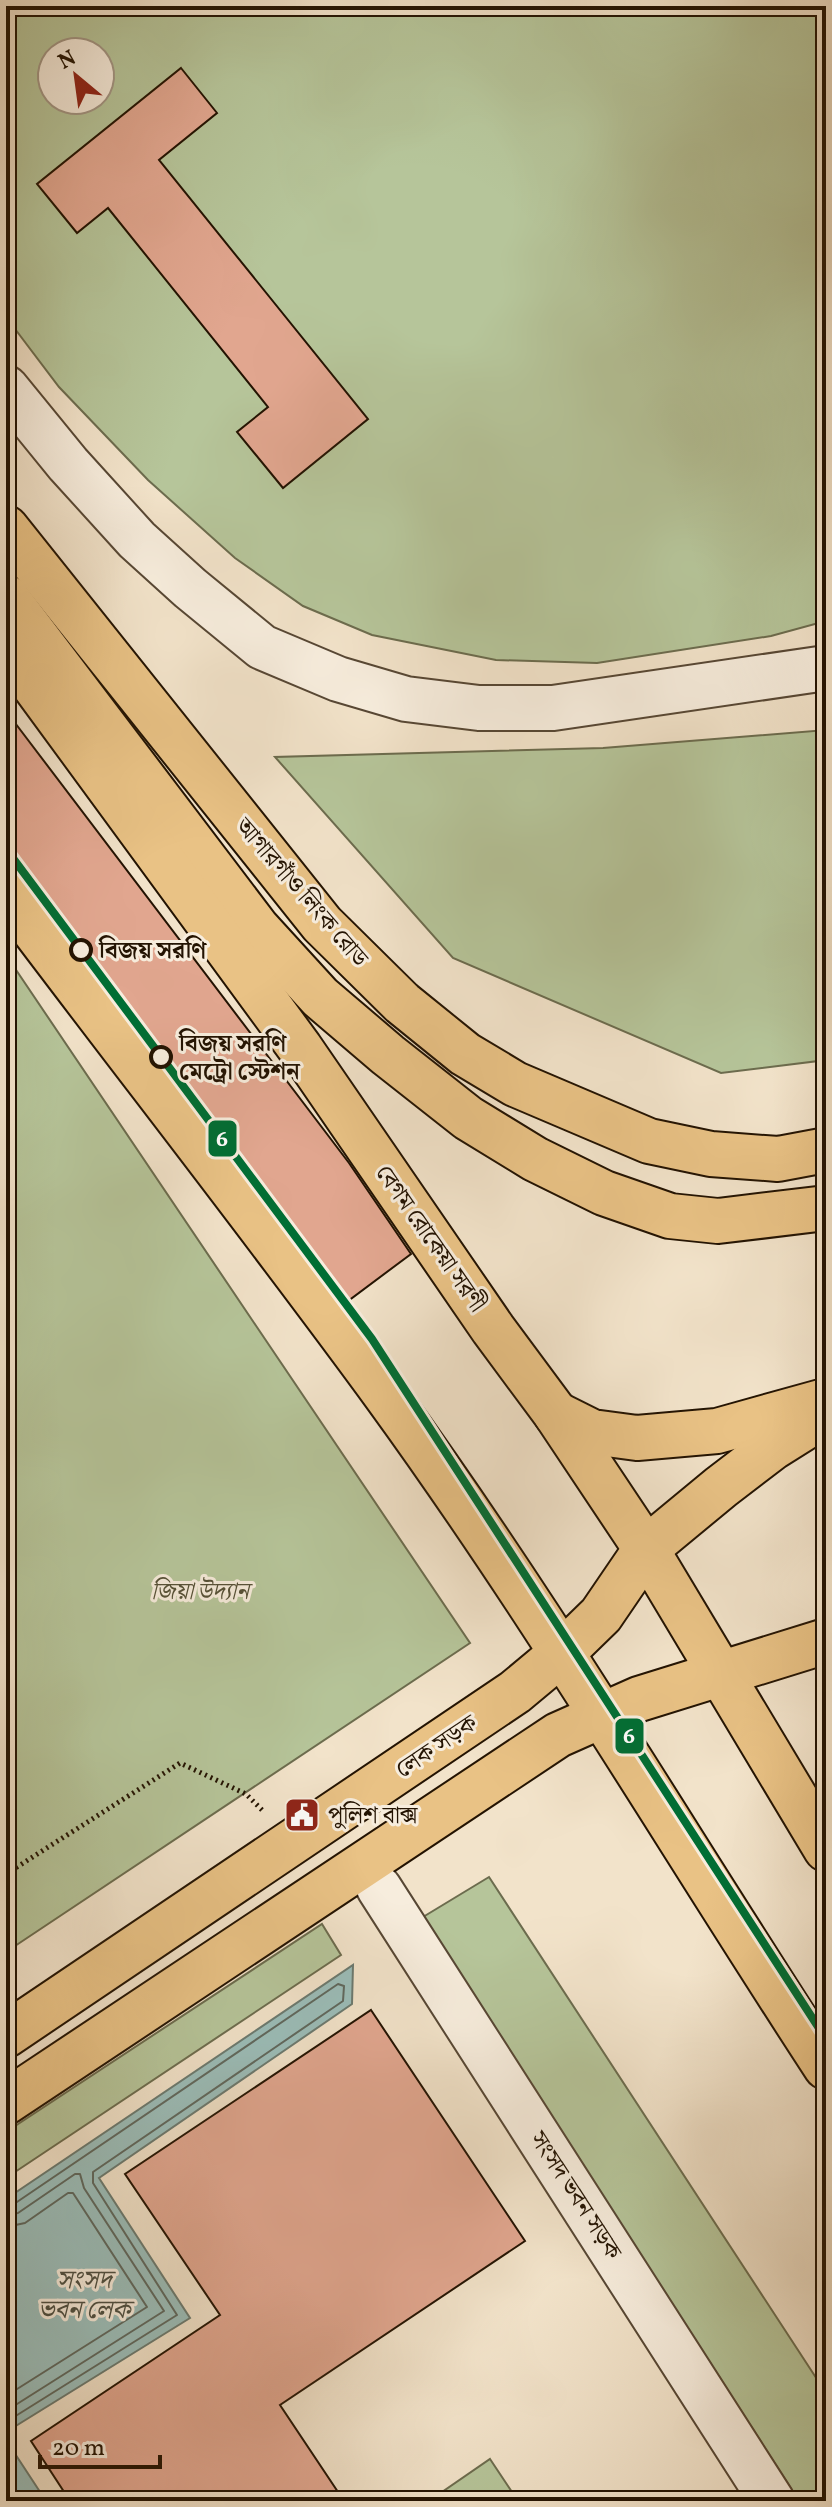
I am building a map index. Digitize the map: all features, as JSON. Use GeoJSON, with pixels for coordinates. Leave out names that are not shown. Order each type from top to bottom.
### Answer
{"type":"FeatureCollection","features":[{"type":"Feature","properties":{"kind":"main road","name":"আগারগাঁও লিংক রোড"},"geometry":{"type":"LineString","coordinates":[[6,528],[322,924],[402,1003],[465,1054],[515,1084],[649,1141],[711,1154],[778,1159],[826,1150]]}},
{"type":"Feature","properties":{"kind":"main road"},"geometry":{"type":"LineString","coordinates":[[6,597],[257,928],[320,997],[468,1118],[535,1159],[641,1208],[696,1220],[763,1217],[826,1208]]}},
{"type":"Feature","properties":{"kind":"main road","name":"বেগম রোকেয়া সরণী"},"geometry":{"type":"LineString","coordinates":[[6,647],[300,1048],[493,1329],[556,1414],[646,1549],[720,1675],[822,1826]]}},
{"type":"Feature","properties":{"kind":"main road"},"geometry":{"type":"LineString","coordinates":[[6,893],[389,1400],[563,1652],[735,1928],[826,2067]]}},
{"type":"Feature","properties":{"kind":"main road"},"geometry":{"type":"LineString","coordinates":[[616,1197],[649,1141]]}},
{"type":"Feature","properties":{"kind":"main road"},"geometry":{"type":"LineString","coordinates":[[556,1414],[592,1432],[637,1438],[717,1431],[826,1401]]}},
{"type":"Feature","properties":{"kind":"main road","name":"লেক সড়ক"},"geometry":{"type":"LineString","coordinates":[[6,2035],[515,1692],[601,1615],[646,1549],[741,1471],[826,1414]]}},
{"type":"Feature","properties":{"kind":"main road"},"geometry":{"type":"LineString","coordinates":[[6,2102],[558,1735],[665,1690],[826,1641]]}},
{"type":"Feature","properties":{"kind":"lane"},"geometry":{"type":"LineString","coordinates":[[6,388],[68,464],[137,540],[190,588],[262,647],[338,679],[406,699],[479,708],[553,708],[826,668]]}},
{"type":"Feature","properties":{"kind":"lane","name":"সংসদ ভবন সড়ক"},"geometry":{"type":"LineString","coordinates":[[379,1888],[772,2501]]}},
{"type":"Feature","properties":{"kind":"path"},"geometry":{"type":"LineString","coordinates":[[6,1874],[180,1763],[246,1794],[294,1842]]}},
{"type":"Feature","properties":{"kind":"green space"},"geometry":{"type":"Polygon","coordinates":[[[6,6],[826,6],[826,621],[771,636],[597,663],[496,660],[372,635],[303,606],[235,558],[148,480],[59,387],[6,317],[6,6]]]}},
{"type":"Feature","properties":{"kind":"green space"},"geometry":{"type":"Polygon","coordinates":[[[826,730],[826,1060],[721,1073],[453,958],[275,757],[603,748],[826,730]]]}},
{"type":"Feature","properties":{"kind":"green space","name":"জিয়া উদ্যান"},"geometry":{"type":"Polygon","coordinates":[[[6,955],[470,1643],[6,1952],[6,955]]]}},
{"type":"Feature","properties":{"kind":"green space"},"geometry":{"type":"Polygon","coordinates":[[[489,1877],[826,2393],[826,2501],[799,2501],[423,1917],[489,1877]]]}},
{"type":"Feature","properties":{"kind":"green space"},"geometry":{"type":"Polygon","coordinates":[[[322,1924],[341,1955],[6,2178],[6,2132],[322,1924]]]}},
{"type":"Feature","properties":{"kind":"green space"},"geometry":{"type":"Polygon","coordinates":[[[490,2459],[518,2501],[429,2501],[490,2459]]]}},
{"type":"Feature","properties":{"kind":"water","name":"সংসদ ভবন লেক"},"geometry":{"type":"Polygon","coordinates":[[[353,1965],[352,2004],[99,2178],[190,2318],[6,2432],[6,2199],[353,1965]]]}},
{"type":"Feature","properties":{"kind":"water"},"geometry":{"type":"Polygon","coordinates":[[[6,2440],[46,2501],[6,2501],[6,2440]]]}},
{"type":"Feature","properties":{"kind":"building"},"geometry":{"type":"Polygon","coordinates":[[[181,68],[217,113],[159,160],[368,419],[283,488],[237,432],[268,407],[108,208],[77,233],[37,184],[181,68]]]}},
{"type":"Feature","properties":{"kind":"building","name":"বিজয় সরণি মেট্রো স্টেশন"},"geometry":{"type":"Polygon","coordinates":[[[6,711],[349,1163],[411,1254],[348,1301],[26,878],[16,870],[6,869],[6,711]]]}},
{"type":"Feature","properties":{"kind":"building"},"geometry":{"type":"Polygon","coordinates":[[[371,2010],[525,2241],[280,2405],[344,2501],[70,2501],[31,2441],[220,2315],[125,2174],[371,2010]]]}},
{"type":"Feature","properties":{"kind":"transit line","name":"6"},"geometry":{"type":"LineString","coordinates":[[6,849],[372,1339],[826,2039]]}},
{"type":"Feature","properties":{"kind":"place","name":"বিজয় সরণি"},"geometry":{"type":"Point","coordinates":[81,950]}},
{"type":"Feature","properties":{"kind":"place","name":"বিজয় সরণি মেট্রো স্টেশন"},"geometry":{"type":"Point","coordinates":[161,1057]}},
{"type":"Feature","properties":{"kind":"place","name":"পুলিশ বাক্স"},"geometry":{"type":"Point","coordinates":[302,1815]}}]}
